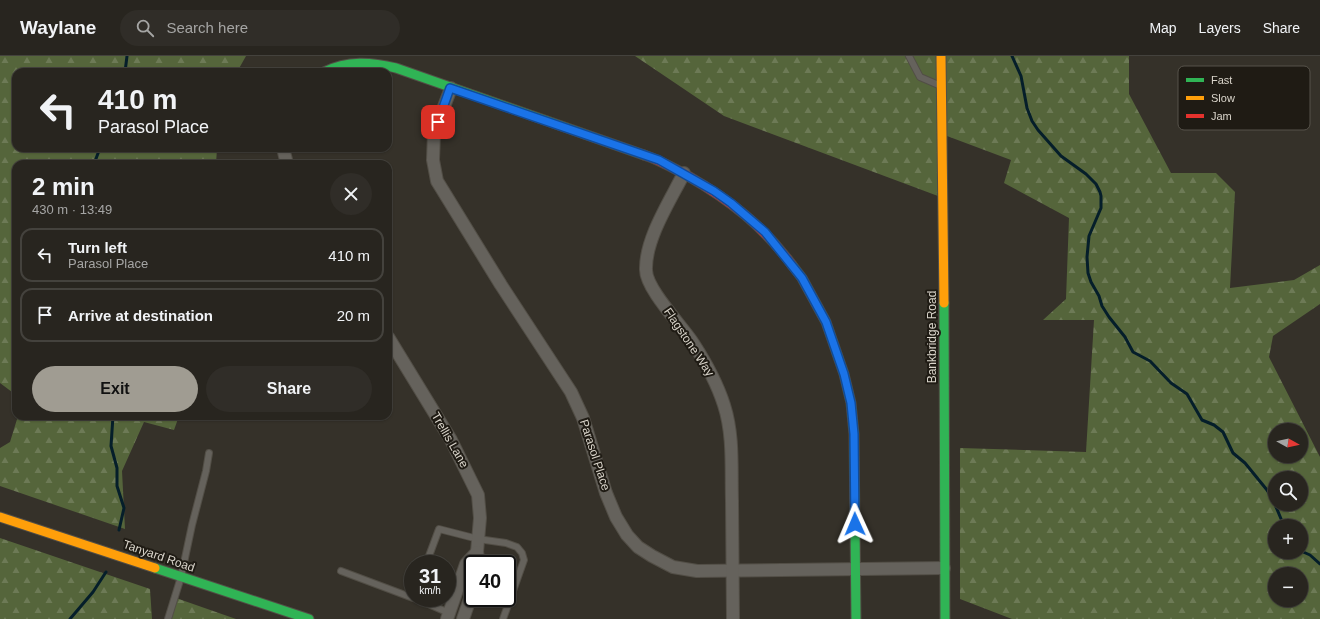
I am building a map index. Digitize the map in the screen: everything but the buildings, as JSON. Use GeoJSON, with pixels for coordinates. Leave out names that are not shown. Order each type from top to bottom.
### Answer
{"type":"FeatureCollection","features":[{"type":"Feature","properties":{"kind":"street","name":"Bankbridge Road"},"geometry":{"type":"LineString","coordinates":[[941,56],[944,213],[945,619]]}},
{"type":"Feature","properties":{"kind":"street"},"geometry":{"type":"LineString","coordinates":[[331,68],[349,62],[375,62],[659,160],[714,191],[731,203],[765,232],[802,278],[826,322],[844,374],[851,403],[854,434],[856,619]]}},
{"type":"Feature","properties":{"kind":"street","name":"Parasol Place"},"geometry":{"type":"LineString","coordinates":[[450,88],[434,134],[433,160],[437,181],[501,285],[570,392],[583,418],[606,493],[616,517],[627,535],[638,547],[673,567],[697,571],[734,569],[944,568]]}},
{"type":"Feature","properties":{"kind":"street","name":"Flagstone Way"},"geometry":{"type":"LineString","coordinates":[[684,173],[651,239],[647,254],[646,272],[652,288],[693,344],[713,376],[724,407],[731,438],[734,569],[733,619]]}},
{"type":"Feature","properties":{"kind":"street","name":"Trellis Lane"},"geometry":{"type":"LineString","coordinates":[[392,344],[451,440],[478,495],[480,518],[478,555]]}},
{"type":"Feature","properties":{"kind":"street","name":"Tanyard Road"},"geometry":{"type":"LineString","coordinates":[[0,517],[309,619]]}},
{"type":"Feature","properties":{"kind":"street","name":"Trellis Lane"},"geometry":{"type":"LineString","coordinates":[[448,616],[464,570]]}},
{"type":"Feature","properties":{"kind":"street"},"geometry":{"type":"LineString","coordinates":[[463,619],[467,607]]}},
{"type":"Feature","properties":{"kind":"lane"},"geometry":{"type":"LineString","coordinates":[[909,56],[920,77],[942,87]]}},
{"type":"Feature","properties":{"kind":"lane"},"geometry":{"type":"LineString","coordinates":[[168,619],[181,577],[209,454]]}},
{"type":"Feature","properties":{"kind":"lane"},"geometry":{"type":"LineString","coordinates":[[429,555],[439,529],[478,539],[506,543],[518,547],[524,560],[503,619]]}},
{"type":"Feature","properties":{"kind":"lane"},"geometry":{"type":"LineString","coordinates":[[341,572],[404,594]]}},
{"type":"Feature","properties":{"kind":"lane"},"geometry":{"type":"LineString","coordinates":[[431,607],[448,616]]}},
{"type":"Feature","properties":{"kind":"green space"},"geometry":{"type":"Polygon","coordinates":[[[0,56],[246,56],[239,68],[12,68],[12,152],[217,152],[216,160],[12,160],[12,392],[0,383],[0,56]]]}},
{"type":"Feature","properties":{"kind":"green space"},"geometry":{"type":"Polygon","coordinates":[[[635,56],[1129,56],[1129,94],[1171,173],[1216,173],[1235,192],[1230,288],[1294,280],[1320,265],[1320,304],[1273,336],[1269,357],[1303,423],[1268,423],[1268,463],[1308,463],[1308,433],[1320,457],[1320,619],[1012,619],[960,599],[960,448],[1086,452],[1094,320],[1043,320],[1066,299],[1069,218],[1004,183],[1011,160],[947,136],[946,199],[724,116],[635,56]]]}},
{"type":"Feature","properties":{"kind":"green space"},"geometry":{"type":"Polygon","coordinates":[[[17,420],[178,420],[174,430],[144,422],[122,471],[125,529],[0,486],[0,448],[10,442],[17,420]]]}},
{"type":"Feature","properties":{"kind":"green space"},"geometry":{"type":"Polygon","coordinates":[[[0,538],[150,589],[152,619],[0,619],[0,538]]]}},
{"type":"Feature","properties":{"kind":"green space"},"geometry":{"type":"Polygon","coordinates":[[[176,598],[236,619],[169,619],[176,598]]]}},
{"type":"Feature","properties":{"kind":"waterway"},"geometry":{"type":"LineString","coordinates":[[126,68],[127,56]]}},
{"type":"Feature","properties":{"kind":"waterway"},"geometry":{"type":"LineString","coordinates":[[1012,56],[1021,76],[1027,108],[1032,121],[1061,156],[1086,174],[1096,184],[1100,192],[1101,208],[1089,236],[1087,257],[1088,273],[1102,306],[1125,337],[1133,352],[1150,361],[1171,383],[1187,394],[1202,420],[1214,425],[1223,432],[1233,453],[1245,463],[1267,490],[1281,519]]}},
{"type":"Feature","properties":{"kind":"waterway"},"geometry":{"type":"LineString","coordinates":[[96,160],[98,152]]}},
{"type":"Feature","properties":{"kind":"waterway"},"geometry":{"type":"LineString","coordinates":[[113,420],[111,446],[117,468],[117,486],[124,508],[119,530]]}},
{"type":"Feature","properties":{"kind":"waterway"},"geometry":{"type":"LineString","coordinates":[[1308,554],[1320,564]]}},
{"type":"Feature","properties":{"kind":"waterway"},"geometry":{"type":"LineString","coordinates":[[70,619],[93,592],[106,572]]}},
{"type":"Feature","properties":{"kind":"traffic: fast"},"geometry":{"type":"LineString","coordinates":[[333,68],[342,65],[360,63],[378,64],[396,68],[644,155]]}},
{"type":"Feature","properties":{"kind":"traffic: fast"},"geometry":{"type":"LineString","coordinates":[[792,265],[802,278],[826,322],[844,374],[851,403],[854,434],[856,619]]}},
{"type":"Feature","properties":{"kind":"traffic: fast"},"geometry":{"type":"LineString","coordinates":[[944,303],[945,619]]}},
{"type":"Feature","properties":{"kind":"traffic: fast"},"geometry":{"type":"LineString","coordinates":[[155,568],[309,619]]}},
{"type":"Feature","properties":{"kind":"traffic: slow"},"geometry":{"type":"LineString","coordinates":[[941,56],[944,303]]}},
{"type":"Feature","properties":{"kind":"traffic: slow"},"geometry":{"type":"LineString","coordinates":[[0,517],[155,568]]}},
{"type":"Feature","properties":{"kind":"traffic: jam"},"geometry":{"type":"LineString","coordinates":[[644,155],[688,176],[732,204],[769,238],[792,265]]}},
{"type":"Feature","properties":{"kind":"route"},"geometry":{"type":"LineString","coordinates":[[438,122],[450,88],[659,160],[714,191],[751,219],[765,232],[802,278],[826,322],[844,374],[851,403],[854,434],[855,524]]}}]}
